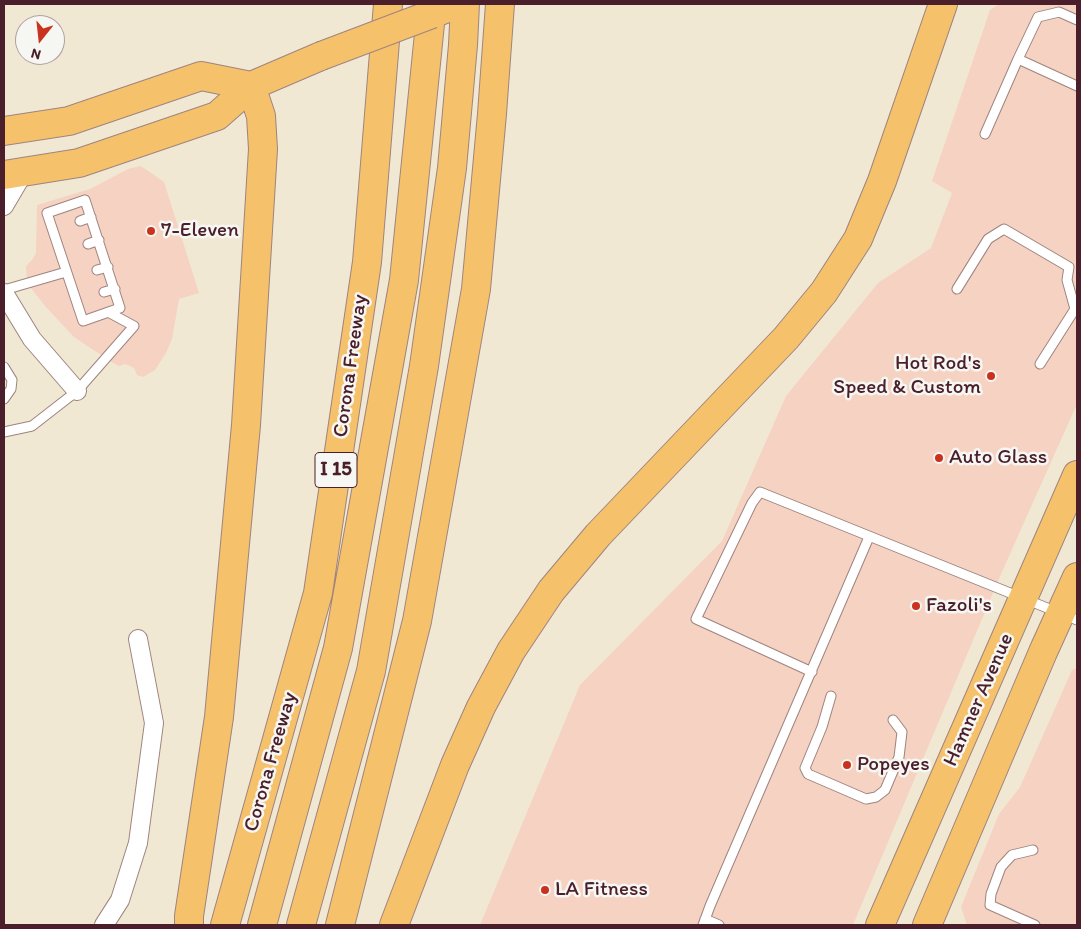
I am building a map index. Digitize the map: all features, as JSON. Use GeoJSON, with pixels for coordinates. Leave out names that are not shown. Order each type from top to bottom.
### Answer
{"type":"FeatureCollection","features":[{"type":"Feature","properties":{"kind":"main road","name":"Corona Freeway"},"geometry":{"type":"LineString","coordinates":[[224,925],[318,593],[367,262],[388,4]]}},
{"type":"Feature","properties":{"kind":"main road"},"geometry":{"type":"LineString","coordinates":[[415,4],[406,131],[415,173]]}},
{"type":"Feature","properties":{"kind":"main road"},"geometry":{"type":"LineString","coordinates":[[262,925],[338,648],[404,280],[432,4]]}},
{"type":"Feature","properties":{"kind":"main road"},"geometry":{"type":"LineString","coordinates":[[14,173],[80,163],[217,116],[250,86],[320,56],[458,4]]}},
{"type":"Feature","properties":{"kind":"main road"},"geometry":{"type":"LineString","coordinates":[[301,925],[368,680],[374,651],[424,366],[452,168],[463,45],[464,4]]}},
{"type":"Feature","properties":{"kind":"main road"},"geometry":{"type":"LineString","coordinates":[[340,925],[417,622],[476,289],[500,4]]}},
{"type":"Feature","properties":{"kind":"main road"},"geometry":{"type":"LineString","coordinates":[[394,925],[455,765],[481,707],[511,652],[551,591],[598,535],[786,338],[824,292],[858,239],[882,181],[943,4]]}},
{"type":"Feature","properties":{"kind":"main road"},"geometry":{"type":"LineString","coordinates":[[4,131],[69,121],[201,76],[250,86]]}},
{"type":"Feature","properties":{"kind":"main road"},"geometry":{"type":"LineString","coordinates":[[189,925],[220,717],[246,425],[263,149],[262,116],[250,86]]}},
{"type":"Feature","properties":{"kind":"main road","name":"Hamner Avenue"},"geometry":{"type":"LineString","coordinates":[[880,925],[1077,475]]}},
{"type":"Feature","properties":{"kind":"main road","name":"Hamner Avenue"},"geometry":{"type":"LineString","coordinates":[[928,925],[1043,652],[1069,617],[1077,577]]}},
{"type":"Feature","properties":{"kind":"street"},"geometry":{"type":"LineString","coordinates":[[4,206],[14,173]]}},
{"type":"Feature","properties":{"kind":"street"},"geometry":{"type":"LineString","coordinates":[[4,291],[32,339],[76,392]]}},
{"type":"Feature","properties":{"kind":"street"},"geometry":{"type":"LineString","coordinates":[[104,925],[120,900],[138,843],[154,723],[138,639]]}},
{"type":"Feature","properties":{"kind":"lane"},"geometry":{"type":"LineString","coordinates":[[985,134],[1038,17],[1059,12],[1077,20]]}},
{"type":"Feature","properties":{"kind":"lane"},"geometry":{"type":"LineString","coordinates":[[1018,59],[1077,86]]}},
{"type":"Feature","properties":{"kind":"lane"},"geometry":{"type":"LineString","coordinates":[[85,200],[91,217],[120,308],[82,321],[47,213],[85,200]]}},
{"type":"Feature","properties":{"kind":"lane"},"geometry":{"type":"LineString","coordinates":[[80,221],[91,217]]}},
{"type":"Feature","properties":{"kind":"lane"},"geometry":{"type":"LineString","coordinates":[[53,231],[62,227]]}},
{"type":"Feature","properties":{"kind":"lane"},"geometry":{"type":"LineString","coordinates":[[958,289],[988,239],[1004,229],[1069,267],[1067,280],[1076,309],[1040,364]]}},
{"type":"Feature","properties":{"kind":"lane"},"geometry":{"type":"LineString","coordinates":[[88,244],[99,240]]}},
{"type":"Feature","properties":{"kind":"lane"},"geometry":{"type":"LineString","coordinates":[[60,254],[70,250]]}},
{"type":"Feature","properties":{"kind":"lane"},"geometry":{"type":"LineString","coordinates":[[97,270],[108,267]]}},
{"type":"Feature","properties":{"kind":"lane"},"geometry":{"type":"LineString","coordinates":[[4,291],[68,276],[79,276]]}},
{"type":"Feature","properties":{"kind":"lane"},"geometry":{"type":"LineString","coordinates":[[104,292],[115,289]]}},
{"type":"Feature","properties":{"kind":"lane"},"geometry":{"type":"LineString","coordinates":[[75,300],[86,296]]}},
{"type":"Feature","properties":{"kind":"lane"},"geometry":{"type":"LineString","coordinates":[[4,432],[32,426],[76,392],[134,326],[108,312]]}},
{"type":"Feature","properties":{"kind":"lane"},"geometry":{"type":"LineString","coordinates":[[4,367],[12,380],[11,389],[4,399]]}},
{"type":"Feature","properties":{"kind":"lane"},"geometry":{"type":"LineString","coordinates":[[812,672],[696,619],[752,502],[760,492],[1069,617]]}},
{"type":"Feature","properties":{"kind":"lane"},"geometry":{"type":"LineString","coordinates":[[719,925],[704,922],[869,537]]}},
{"type":"Feature","properties":{"kind":"lane"},"geometry":{"type":"LineString","coordinates":[[831,696],[822,727],[805,768],[808,774],[866,798],[876,797],[886,790],[900,757],[902,732],[893,720]]}},
{"type":"Feature","properties":{"kind":"lane"},"geometry":{"type":"LineString","coordinates":[[1033,850],[1012,855],[1001,868],[991,894],[990,905],[1035,925]]}},
{"type":"Feature","properties":{"kind":"shaded area"},"geometry":{"type":"Polygon","coordinates":[[[999,4],[1077,4],[1077,404],[1001,574],[853,925],[480,925],[580,685],[722,541],[786,396],[878,283],[931,248],[952,193],[932,181],[990,10],[999,4]]]}},
{"type":"Feature","properties":{"kind":"shaded area"},"geometry":{"type":"Polygon","coordinates":[[[141,166],[164,182],[199,293],[179,299],[172,339],[166,353],[155,370],[143,377],[137,375],[134,368],[125,364],[119,366],[113,363],[74,337],[45,306],[27,283],[26,266],[36,253],[37,205],[90,189],[128,169],[141,166]]]}},
{"type":"Feature","properties":{"kind":"shaded area"},"geometry":{"type":"Polygon","coordinates":[[[1077,668],[1077,925],[967,925],[961,907],[999,814],[1020,787],[1072,670],[1077,668]]]}},
{"type":"Feature","properties":{"kind":"place","name":"7-Eleven"},"geometry":{"type":"Point","coordinates":[151,231]}},
{"type":"Feature","properties":{"kind":"place","name":"Hot Rod's Speed & Custom"},"geometry":{"type":"Point","coordinates":[991,376]}},
{"type":"Feature","properties":{"kind":"place","name":"Auto Glass"},"geometry":{"type":"Point","coordinates":[939,458]}},
{"type":"Feature","properties":{"kind":"place","name":"Fazoli's"},"geometry":{"type":"Point","coordinates":[916,606]}},
{"type":"Feature","properties":{"kind":"place","name":"Popeyes"},"geometry":{"type":"Point","coordinates":[847,765]}},
{"type":"Feature","properties":{"kind":"place","name":"LA Fitness"},"geometry":{"type":"Point","coordinates":[545,890]}}]}
